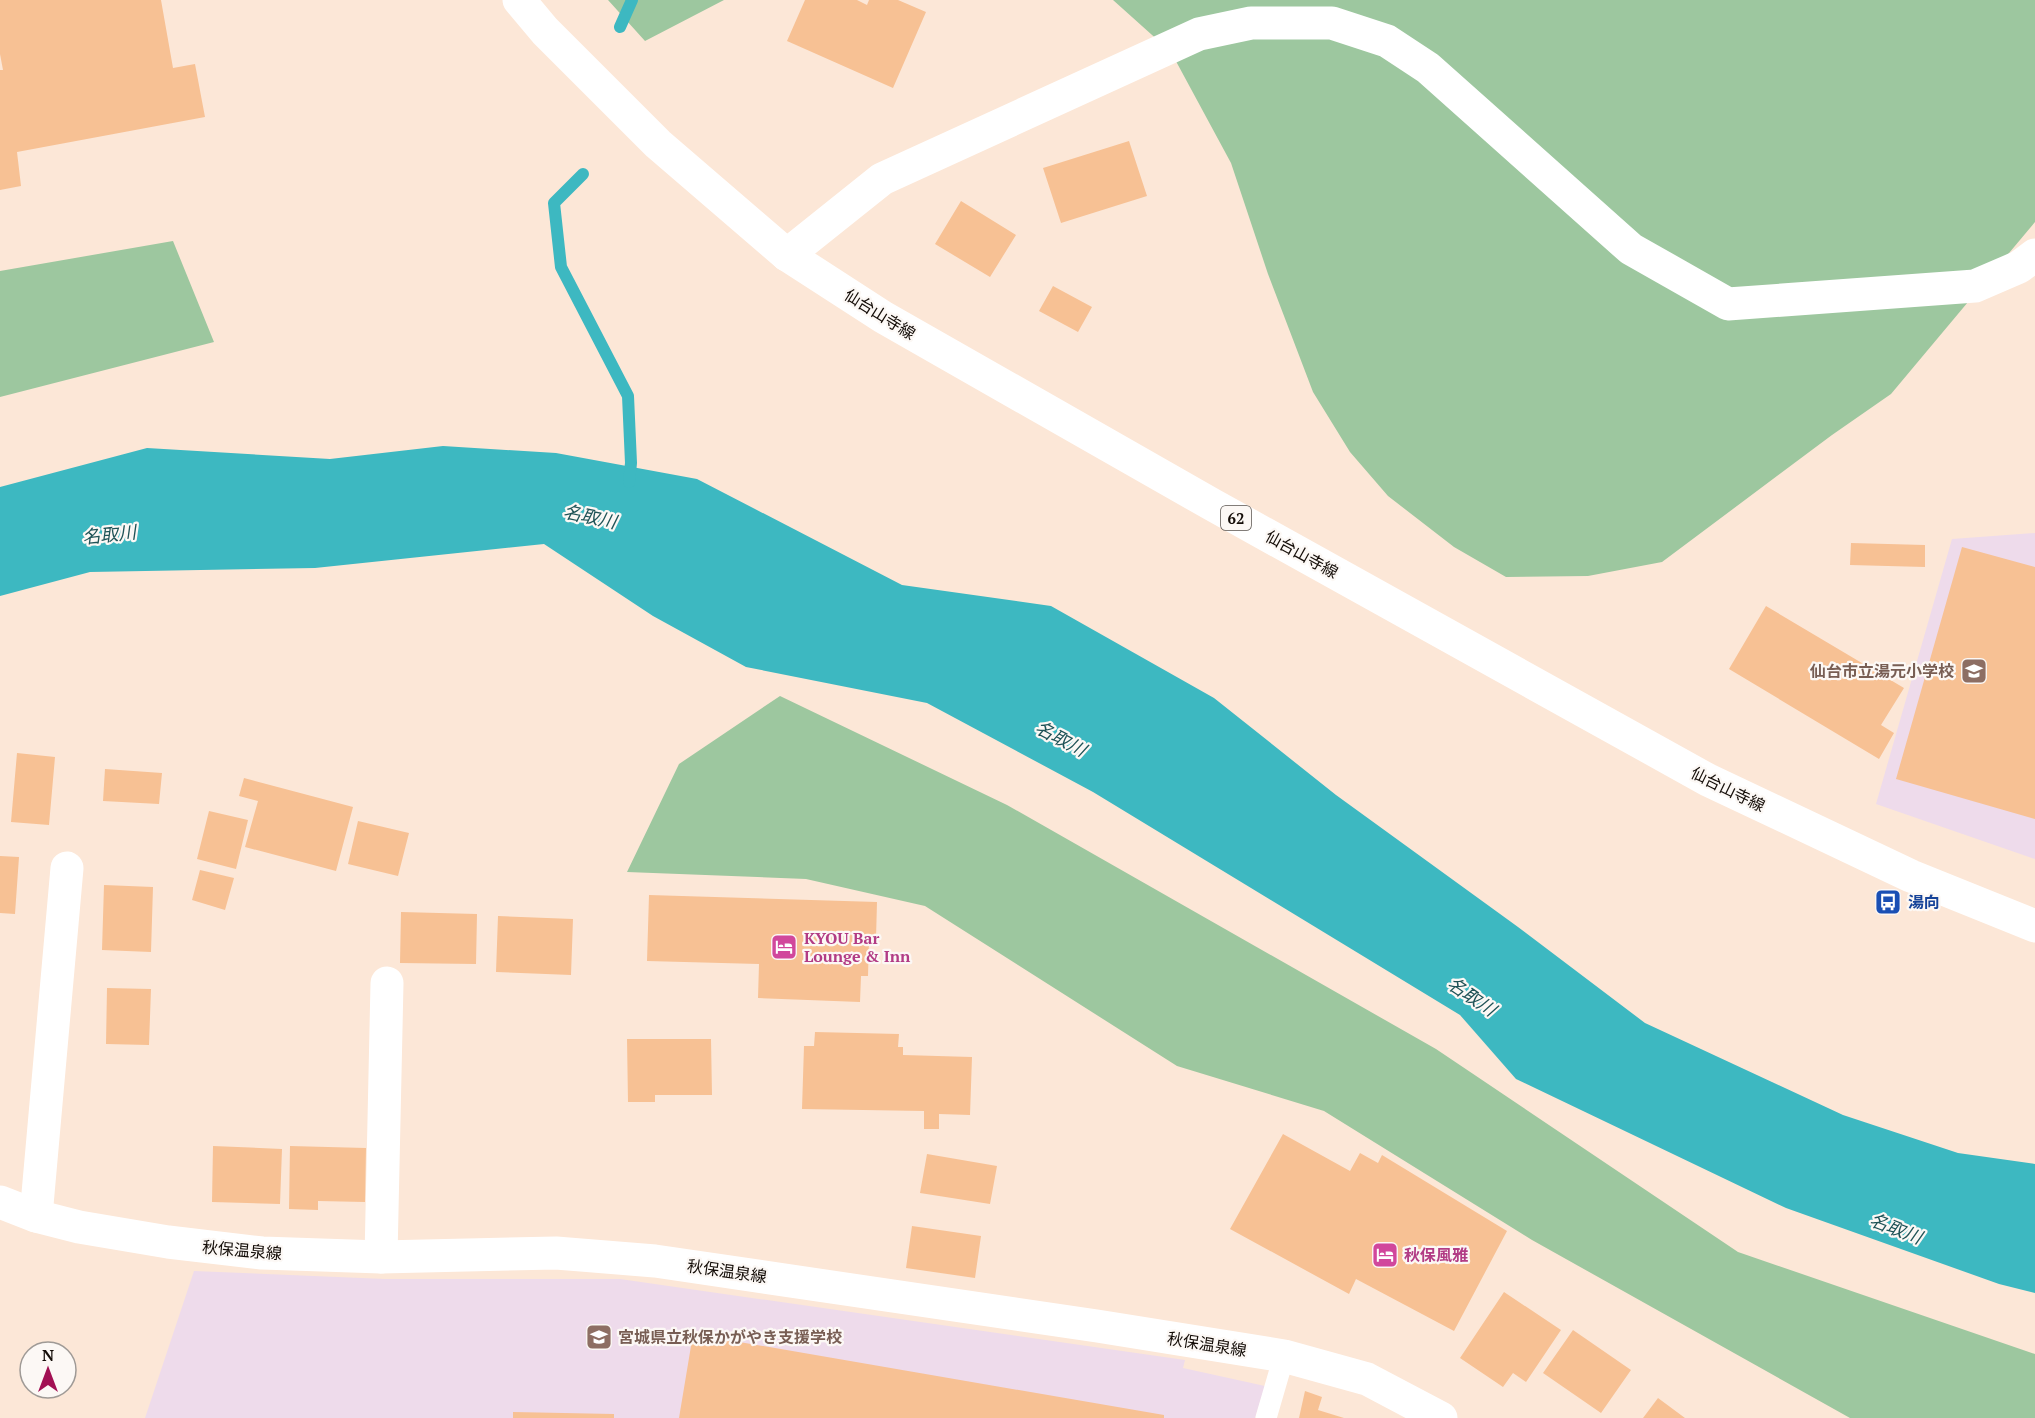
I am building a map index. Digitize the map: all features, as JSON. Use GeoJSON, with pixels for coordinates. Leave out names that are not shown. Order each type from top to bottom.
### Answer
{"type":"FeatureCollection","features":[{"type":"Feature","properties":{"kind":"main road","name":"仙台山寺線"},"geometry":{"type":"LineString","coordinates":[[519,0],[545,31],[658,144],[788,255],[903,329],[1213,505],[1708,780],[1911,876],[2035,926]]}},
{"type":"Feature","properties":{"kind":"main road"},"geometry":{"type":"LineString","coordinates":[[788,255],[882,178],[1199,34],[1251,23],[1332,23],[1388,41],[1428,68],[1631,249],[1728,304],[1975,285],[2019,267],[2035,255]]}},
{"type":"Feature","properties":{"kind":"main road"},"geometry":{"type":"LineString","coordinates":[[36,1216],[67,868]]}},
{"type":"Feature","properties":{"kind":"main road"},"geometry":{"type":"LineString","coordinates":[[381,1257],[387,982]]}},
{"type":"Feature","properties":{"kind":"main road","name":"秋保温泉線"},"geometry":{"type":"LineString","coordinates":[[0,1202],[36,1216],[79,1227],[168,1242],[262,1253],[381,1257],[556,1253],[656,1262],[1074,1322],[1284,1356],[1367,1379],[1441,1418]]}},
{"type":"Feature","properties":{"kind":"lane"},"geometry":{"type":"LineString","coordinates":[[1266,1418],[1284,1356]]}},
{"type":"Feature","properties":{"kind":"shaded area","name":"仙台市立湯元小学校"},"geometry":{"type":"Polygon","coordinates":[[[2035,533],[2035,859],[1876,804],[1952,539],[2035,533]]]}},
{"type":"Feature","properties":{"kind":"shaded area","name":"宮城県立秋保かがやき支援学校"},"geometry":{"type":"Polygon","coordinates":[[[194,1271],[385,1279],[620,1279],[1185,1360],[1183,1368],[1265,1386],[1255,1418],[145,1418],[194,1271]]]}},
{"type":"Feature","properties":{"kind":"green space"},"geometry":{"type":"Polygon","coordinates":[[[608,0],[724,0],[645,41],[608,0]]]}},
{"type":"Feature","properties":{"kind":"green space"},"geometry":{"type":"Polygon","coordinates":[[[1113,0],[2035,0],[2035,222],[1891,394],[1832,435],[1662,562],[1588,576],[1506,577],[1454,547],[1388,496],[1350,452],[1313,392],[1268,274],[1231,163],[1171,52],[1113,0]]]}},
{"type":"Feature","properties":{"kind":"green space"},"geometry":{"type":"Polygon","coordinates":[[[173,241],[214,342],[0,397],[0,271],[173,241]]]}},
{"type":"Feature","properties":{"kind":"green space"},"geometry":{"type":"Polygon","coordinates":[[[780,696],[1007,805],[1436,1049],[1738,1252],[2035,1354],[2035,1418],[1850,1418],[1532,1240],[1324,1111],[1177,1066],[925,906],[806,879],[627,872],[679,764],[780,696]]]}},
{"type":"Feature","properties":{"kind":"water","name":"名取川"},"geometry":{"type":"Polygon","coordinates":[[[443,446],[556,453],[697,479],[902,585],[1051,606],[1214,698],[1336,795],[1518,927],[1645,1023],[1843,1115],[1958,1153],[2035,1164],[2035,1293],[1999,1284],[1786,1208],[1516,1079],[1460,1015],[1093,792],[927,703],[746,667],[653,616],[544,544],[315,568],[90,572],[0,596],[0,487],[147,448],[330,459],[443,446]]]}},
{"type":"Feature","properties":{"kind":"building"},"geometry":{"type":"Polygon","coordinates":[[[0,0],[161,0],[173,68],[195,64],[205,117],[17,152],[21,186],[0,190],[0,70],[3,70],[0,54],[0,0]]]}},
{"type":"Feature","properties":{"kind":"building"},"geometry":{"type":"Polygon","coordinates":[[[805,0],[857,0],[867,5],[869,0],[898,0],[926,12],[893,88],[787,41],[805,0]]]}},
{"type":"Feature","properties":{"kind":"building"},"geometry":{"type":"Polygon","coordinates":[[[1129,141],[1147,196],[1061,223],[1043,168],[1129,141]]]}},
{"type":"Feature","properties":{"kind":"building"},"geometry":{"type":"Polygon","coordinates":[[[961,201],[1016,235],[990,277],[935,244],[961,201]]]}},
{"type":"Feature","properties":{"kind":"building"},"geometry":{"type":"Polygon","coordinates":[[[1053,286],[1092,307],[1078,332],[1039,311],[1053,286]]]}},
{"type":"Feature","properties":{"kind":"building"},"geometry":{"type":"Polygon","coordinates":[[[1851,543],[1925,545],[1925,567],[1850,565],[1851,543]]]}},
{"type":"Feature","properties":{"kind":"building","name":"仙台市立湯元小学校"},"geometry":{"type":"Polygon","coordinates":[[[1962,547],[2035,567],[2035,819],[1896,779],[1962,547]]]}},
{"type":"Feature","properties":{"kind":"building"},"geometry":{"type":"Polygon","coordinates":[[[1766,606],[1904,688],[1881,725],[1894,733],[1879,759],[1729,669],[1766,606]]]}},
{"type":"Feature","properties":{"kind":"building"},"geometry":{"type":"Polygon","coordinates":[[[17,753],[55,757],[49,825],[11,822],[17,753]]]}},
{"type":"Feature","properties":{"kind":"building"},"geometry":{"type":"Polygon","coordinates":[[[105,769],[162,773],[159,804],[103,801],[105,769]]]}},
{"type":"Feature","properties":{"kind":"building"},"geometry":{"type":"Polygon","coordinates":[[[244,778],[353,807],[336,871],[245,847],[258,801],[239,796],[244,778]]]}},
{"type":"Feature","properties":{"kind":"building"},"geometry":{"type":"Polygon","coordinates":[[[209,811],[248,820],[236,869],[197,859],[209,811]]]}},
{"type":"Feature","properties":{"kind":"building"},"geometry":{"type":"Polygon","coordinates":[[[358,821],[409,833],[398,876],[348,864],[358,821]]]}},
{"type":"Feature","properties":{"kind":"building"},"geometry":{"type":"Polygon","coordinates":[[[0,856],[19,857],[15,914],[0,913],[0,856]]]}},
{"type":"Feature","properties":{"kind":"building"},"geometry":{"type":"Polygon","coordinates":[[[200,870],[234,878],[225,910],[192,900],[200,870]]]}},
{"type":"Feature","properties":{"kind":"building"},"geometry":{"type":"Polygon","coordinates":[[[104,885],[153,887],[151,952],[102,950],[104,885]]]}},
{"type":"Feature","properties":{"kind":"building"},"geometry":{"type":"Polygon","coordinates":[[[649,895],[877,902],[876,939],[869,939],[868,976],[861,976],[860,1002],[758,998],[759,964],[647,961],[649,895]]]}},
{"type":"Feature","properties":{"kind":"building"},"geometry":{"type":"Polygon","coordinates":[[[401,912],[477,914],[476,964],[400,963],[401,912]]]}},
{"type":"Feature","properties":{"kind":"building"},"geometry":{"type":"Polygon","coordinates":[[[498,916],[573,919],[571,975],[496,972],[498,916]]]}},
{"type":"Feature","properties":{"kind":"building"},"geometry":{"type":"Polygon","coordinates":[[[107,988],[151,989],[149,1045],[106,1044],[107,988]]]}},
{"type":"Feature","properties":{"kind":"building"},"geometry":{"type":"Polygon","coordinates":[[[815,1032],[899,1034],[898,1047],[903,1047],[903,1055],[972,1057],[970,1115],[939,1114],[939,1129],[924,1129],[924,1111],[802,1109],[804,1046],[814,1046],[815,1032]]]}},
{"type":"Feature","properties":{"kind":"building"},"geometry":{"type":"Polygon","coordinates":[[[627,1039],[711,1039],[712,1095],[655,1095],[655,1102],[628,1102],[627,1039]]]}},
{"type":"Feature","properties":{"kind":"building","name":"秋保風雅"},"geometry":{"type":"Polygon","coordinates":[[[1283,1134],[1350,1171],[1360,1153],[1378,1163],[1382,1155],[1507,1231],[1454,1331],[1356,1279],[1349,1294],[1230,1229],[1283,1134]]]}},
{"type":"Feature","properties":{"kind":"building"},"geometry":{"type":"Polygon","coordinates":[[[213,1146],[282,1149],[280,1204],[212,1202],[213,1146]]]}},
{"type":"Feature","properties":{"kind":"building"},"geometry":{"type":"Polygon","coordinates":[[[290,1146],[366,1148],[365,1202],[318,1201],[318,1210],[289,1209],[290,1146]]]}},
{"type":"Feature","properties":{"kind":"building"},"geometry":{"type":"Polygon","coordinates":[[[927,1154],[997,1166],[990,1204],[920,1193],[927,1154]]]}},
{"type":"Feature","properties":{"kind":"building"},"geometry":{"type":"Polygon","coordinates":[[[912,1226],[981,1236],[975,1278],[906,1268],[912,1226]]]}},
{"type":"Feature","properties":{"kind":"building"},"geometry":{"type":"Polygon","coordinates":[[[1504,1292],[1561,1330],[1526,1382],[1513,1373],[1503,1387],[1460,1358],[1504,1292]]]}},
{"type":"Feature","properties":{"kind":"building"},"geometry":{"type":"Polygon","coordinates":[[[1573,1330],[1631,1370],[1601,1413],[1543,1373],[1573,1330]]]}},
{"type":"Feature","properties":{"kind":"building"},"geometry":{"type":"Polygon","coordinates":[[[693,1334],[1164,1415],[1164,1418],[679,1418],[693,1334]]]}},
{"type":"Feature","properties":{"kind":"building"},"geometry":{"type":"Polygon","coordinates":[[[1305,1391],[1322,1397],[1318,1410],[1344,1418],[1299,1418],[1305,1391]]]}},
{"type":"Feature","properties":{"kind":"building"},"geometry":{"type":"Polygon","coordinates":[[[1658,1398],[1685,1418],[1643,1418],[1658,1398]]]}},
{"type":"Feature","properties":{"kind":"building"},"geometry":{"type":"Polygon","coordinates":[[[513,1412],[614,1414],[614,1418],[513,1418],[513,1412]]]}},
{"type":"Feature","properties":{"kind":"waterway"},"geometry":{"type":"LineString","coordinates":[[620,27],[632,0]]}},
{"type":"Feature","properties":{"kind":"waterway"},"geometry":{"type":"LineString","coordinates":[[583,174],[554,203],[561,267],[628,396],[631,463],[629,482]]}},
{"type":"Feature","properties":{"kind":"place","name":"仙台市立湯元小学校"},"geometry":{"type":"Point","coordinates":[1974,671]}},
{"type":"Feature","properties":{"kind":"place","name":"湯向"},"geometry":{"type":"Point","coordinates":[1888,902]}},
{"type":"Feature","properties":{"kind":"place","name":"KYOU Bar Lounge & Inn"},"geometry":{"type":"Point","coordinates":[784,947]}},
{"type":"Feature","properties":{"kind":"place","name":"秋保風雅"},"geometry":{"type":"Point","coordinates":[1385,1255]}},
{"type":"Feature","properties":{"kind":"place","name":"宮城県立秋保かがやき支援学校"},"geometry":{"type":"Point","coordinates":[599,1337]}}]}
